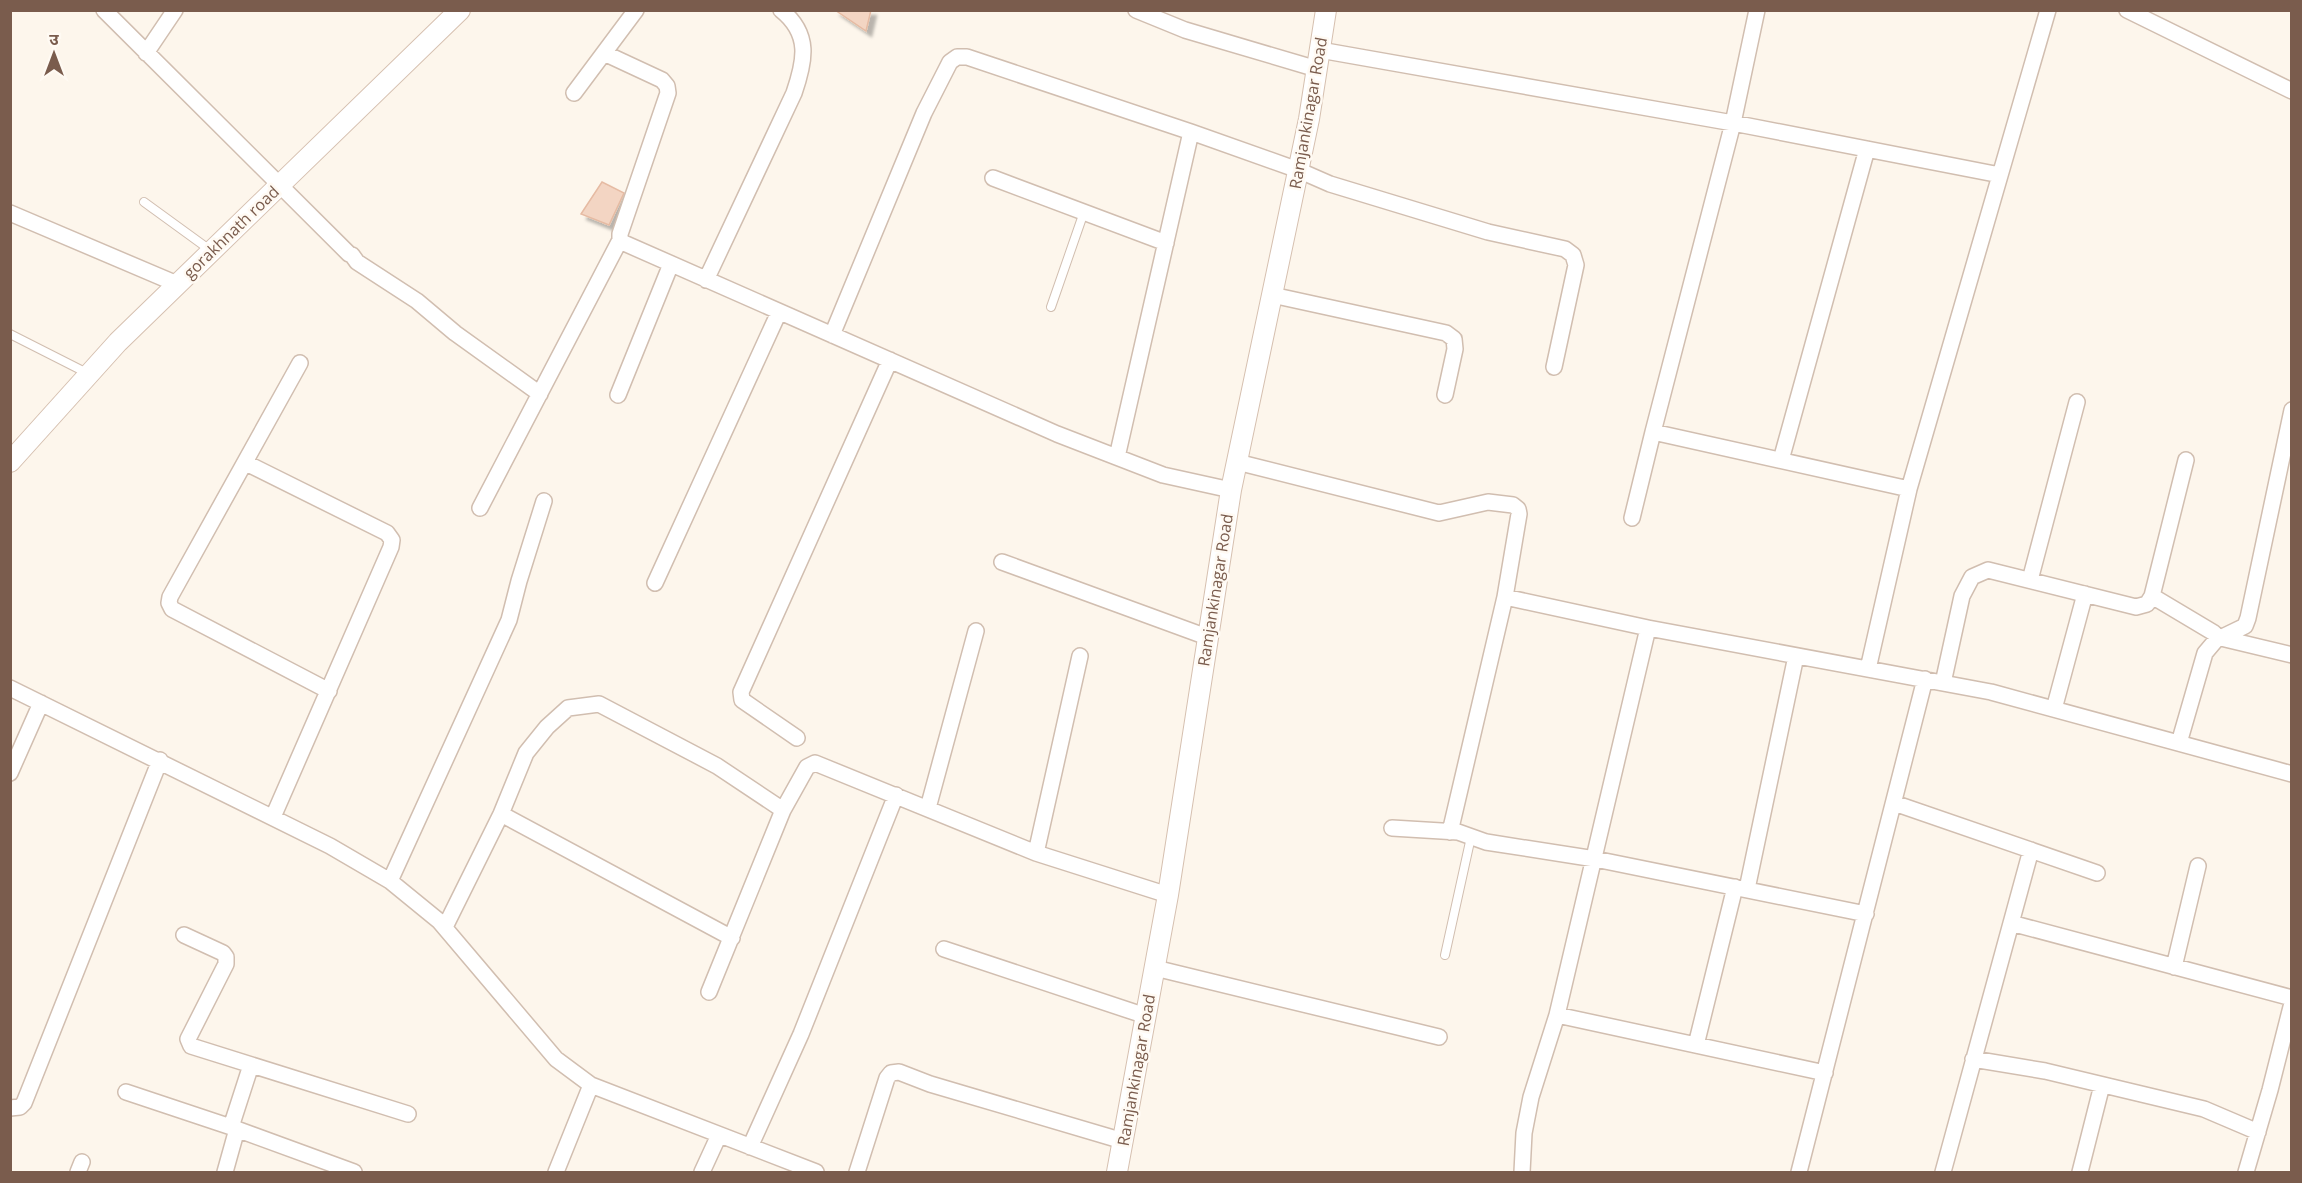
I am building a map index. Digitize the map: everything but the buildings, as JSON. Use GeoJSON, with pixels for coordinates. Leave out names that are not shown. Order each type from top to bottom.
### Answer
{"type":"FeatureCollection","features":[{"type":"Feature","properties":{"kind":"street"},"geometry":{"type":"LineString","coordinates":[[104,10],[278,186],[357,262],[417,301],[454,333],[540,394]]}},
{"type":"Feature","properties":{"kind":"street"},"geometry":{"type":"LineString","coordinates":[[146,52],[175,10]]}},
{"type":"Feature","properties":{"kind":"street","name":"gorakhnath road"},"geometry":{"type":"LineString","coordinates":[[10,462],[118,342],[460,10]]}},
{"type":"Feature","properties":{"kind":"street"},"geometry":{"type":"LineString","coordinates":[[574,93],[636,10]]}},
{"type":"Feature","properties":{"kind":"street"},"geometry":{"type":"LineString","coordinates":[[706,279],[794,93],[802,71],[802,40],[795,23],[781,10]]}},
{"type":"Feature","properties":{"kind":"street","name":"Ramjankinagar Road"},"geometry":{"type":"LineString","coordinates":[[1117,1173],[1168,895],[1231,490],[1298,170],[1326,10]]}},
{"type":"Feature","properties":{"kind":"street"},"geometry":{"type":"LineString","coordinates":[[1632,518],[1733,123],[1757,10]]}},
{"type":"Feature","properties":{"kind":"street"},"geometry":{"type":"LineString","coordinates":[[1868,669],[1908,489],[2048,10]]}},
{"type":"Feature","properties":{"kind":"street"},"geometry":{"type":"LineString","coordinates":[[2127,10],[2292,91]]}},
{"type":"Feature","properties":{"kind":"street"},"geometry":{"type":"LineString","coordinates":[[1143,12],[1185,30],[1318,59],[1733,123],[2000,175]]}},
{"type":"Feature","properties":{"kind":"street"},"geometry":{"type":"LineString","coordinates":[[480,508],[620,240],[620,234],[668,93],[667,86],[662,80],[604,53]]}},
{"type":"Feature","properties":{"kind":"street"},"geometry":{"type":"LineString","coordinates":[[832,335],[924,113],[950,62],[957,57],[967,57],[1191,132],[1330,183],[1488,232],[1565,249],[1573,255],[1576,265],[1554,367]]}},
{"type":"Feature","properties":{"kind":"street"},"geometry":{"type":"LineString","coordinates":[[1117,457],[1191,132]]}},
{"type":"Feature","properties":{"kind":"street"},"geometry":{"type":"LineString","coordinates":[[1781,460],[1867,149]]}},
{"type":"Feature","properties":{"kind":"street"},"geometry":{"type":"LineString","coordinates":[[993,178],[1166,243]]}},
{"type":"Feature","properties":{"kind":"street"},"geometry":{"type":"LineString","coordinates":[[10,213],[177,284]]}},
{"type":"Feature","properties":{"kind":"street"},"geometry":{"type":"LineString","coordinates":[[620,240],[1057,434],[1163,475],[1231,490]]}},
{"type":"Feature","properties":{"kind":"street"},"geometry":{"type":"LineString","coordinates":[[618,395],[671,264]]}},
{"type":"Feature","properties":{"kind":"street"},"geometry":{"type":"LineString","coordinates":[[1272,296],[1446,333],[1454,339],[1455,350],[1445,395]]}},
{"type":"Feature","properties":{"kind":"street"},"geometry":{"type":"LineString","coordinates":[[655,583],[779,312]]}},
{"type":"Feature","properties":{"kind":"street"},"geometry":{"type":"LineString","coordinates":[[797,738],[742,700],[741,692],[890,360]]}},
{"type":"Feature","properties":{"kind":"street"},"geometry":{"type":"LineString","coordinates":[[300,363],[170,597],[169,603],[172,609],[329,691]]}},
{"type":"Feature","properties":{"kind":"street"},"geometry":{"type":"LineString","coordinates":[[2030,580],[2077,402]]}},
{"type":"Feature","properties":{"kind":"street"},"geometry":{"type":"LineString","coordinates":[[2179,743],[2209,645],[2218,635],[2245,626],[2248,618],[2292,410]]}},
{"type":"Feature","properties":{"kind":"street"},"geometry":{"type":"LineString","coordinates":[[1653,432],[1908,489]]}},
{"type":"Feature","properties":{"kind":"street"},"geometry":{"type":"LineString","coordinates":[[1943,682],[1962,596],[1972,577],[1988,570],[2136,607],[2147,604],[2152,596],[2186,460]]}},
{"type":"Feature","properties":{"kind":"street"},"geometry":{"type":"LineString","coordinates":[[1237,462],[1439,513],[1488,502],[1513,505],[1518,509],[1505,597],[1450,832]]}},
{"type":"Feature","properties":{"kind":"street"},"geometry":{"type":"LineString","coordinates":[[246,463],[387,533],[392,540],[391,547],[273,817]]}},
{"type":"Feature","properties":{"kind":"street"},"geometry":{"type":"LineString","coordinates":[[390,881],[509,620],[544,501]]}},
{"type":"Feature","properties":{"kind":"street"},"geometry":{"type":"LineString","coordinates":[[1002,562],[1207,637]]}},
{"type":"Feature","properties":{"kind":"street"},"geometry":{"type":"LineString","coordinates":[[2054,709],[2085,594]]}},
{"type":"Feature","properties":{"kind":"street"},"geometry":{"type":"LineString","coordinates":[[2152,596],[2218,635],[2292,655]]}},
{"type":"Feature","properties":{"kind":"street"},"geometry":{"type":"LineString","coordinates":[[1505,597],[1648,628],[1991,692],[2292,774]]}},
{"type":"Feature","properties":{"kind":"street"},"geometry":{"type":"LineString","coordinates":[[1522,1173],[1524,1133],[1531,1097],[1557,1015],[1648,628]]}},
{"type":"Feature","properties":{"kind":"street"},"geometry":{"type":"LineString","coordinates":[[928,808],[976,631]]}},
{"type":"Feature","properties":{"kind":"street"},"geometry":{"type":"LineString","coordinates":[[1036,853],[1080,656]]}},
{"type":"Feature","properties":{"kind":"street"},"geometry":{"type":"LineString","coordinates":[[1696,1045],[1741,888],[1797,656]]}},
{"type":"Feature","properties":{"kind":"street"},"geometry":{"type":"LineString","coordinates":[[1799,1173],[1925,679]]}},
{"type":"Feature","properties":{"kind":"street"},"geometry":{"type":"LineString","coordinates":[[10,688],[273,817],[330,846],[390,881],[445,927],[556,1059],[591,1085],[816,1173]]}},
{"type":"Feature","properties":{"kind":"street"},"geometry":{"type":"LineString","coordinates":[[10,773],[41,703]]}},
{"type":"Feature","properties":{"kind":"street"},"geometry":{"type":"LineString","coordinates":[[445,927],[501,814],[526,753],[547,727],[568,708],[599,704],[717,766],[783,810]]}},
{"type":"Feature","properties":{"kind":"street"},"geometry":{"type":"LineString","coordinates":[[10,1108],[20,1107],[24,1103],[160,760]]}},
{"type":"Feature","properties":{"kind":"street"},"geometry":{"type":"LineString","coordinates":[[710,992],[783,810],[807,767],[815,763],[1036,853],[1168,895]]}},
{"type":"Feature","properties":{"kind":"street"},"geometry":{"type":"LineString","coordinates":[[750,1147],[801,1034],[896,795]]}},
{"type":"Feature","properties":{"kind":"street"},"geometry":{"type":"LineString","coordinates":[[1894,803],[2097,873]]}},
{"type":"Feature","properties":{"kind":"street"},"geometry":{"type":"LineString","coordinates":[[501,814],[732,938]]}},
{"type":"Feature","properties":{"kind":"street"},"geometry":{"type":"LineString","coordinates":[[1392,828],[1450,832],[1486,842],[1595,859],[1866,914]]}},
{"type":"Feature","properties":{"kind":"street"},"geometry":{"type":"LineString","coordinates":[[1943,1173],[2031,850]]}},
{"type":"Feature","properties":{"kind":"street"},"geometry":{"type":"LineString","coordinates":[[2174,967],[2198,866]]}},
{"type":"Feature","properties":{"kind":"street"},"geometry":{"type":"LineString","coordinates":[[2011,923],[2292,1000],[2246,1173]]}},
{"type":"Feature","properties":{"kind":"street"},"geometry":{"type":"LineString","coordinates":[[184,935],[223,953],[226,957],[226,963],[188,1039],[191,1046],[408,1113]]}},
{"type":"Feature","properties":{"kind":"street"},"geometry":{"type":"LineString","coordinates":[[944,949],[1146,1016]]}},
{"type":"Feature","properties":{"kind":"street"},"geometry":{"type":"LineString","coordinates":[[1155,968],[1439,1037]]}},
{"type":"Feature","properties":{"kind":"street"},"geometry":{"type":"LineString","coordinates":[[1557,1015],[1825,1073]]}},
{"type":"Feature","properties":{"kind":"street"},"geometry":{"type":"LineString","coordinates":[[1974,1059],[2044,1071],[2204,1109],[2258,1132]]}},
{"type":"Feature","properties":{"kind":"street"},"geometry":{"type":"LineString","coordinates":[[225,1173],[251,1065]]}},
{"type":"Feature","properties":{"kind":"street"},"geometry":{"type":"LineString","coordinates":[[857,1173],[887,1078],[891,1073],[898,1072],[1123,1141]]}},
{"type":"Feature","properties":{"kind":"street"},"geometry":{"type":"LineString","coordinates":[[556,1173],[591,1085]]}},
{"type":"Feature","properties":{"kind":"street"},"geometry":{"type":"LineString","coordinates":[[2080,1173],[2102,1085]]}},
{"type":"Feature","properties":{"kind":"street"},"geometry":{"type":"LineString","coordinates":[[126,1092],[234,1128],[354,1173]]}},
{"type":"Feature","properties":{"kind":"street"},"geometry":{"type":"LineString","coordinates":[[702,1173],[718,1135]]}},
{"type":"Feature","properties":{"kind":"lane"},"geometry":{"type":"LineString","coordinates":[[144,202],[211,251]]}},
{"type":"Feature","properties":{"kind":"lane"},"geometry":{"type":"LineString","coordinates":[[1050,307],[1084,212]]}},
{"type":"Feature","properties":{"kind":"lane"},"geometry":{"type":"LineString","coordinates":[[10,334],[89,374]]}},
{"type":"Feature","properties":{"kind":"lane"},"geometry":{"type":"LineString","coordinates":[[1445,955],[1471,837]]}}]}
